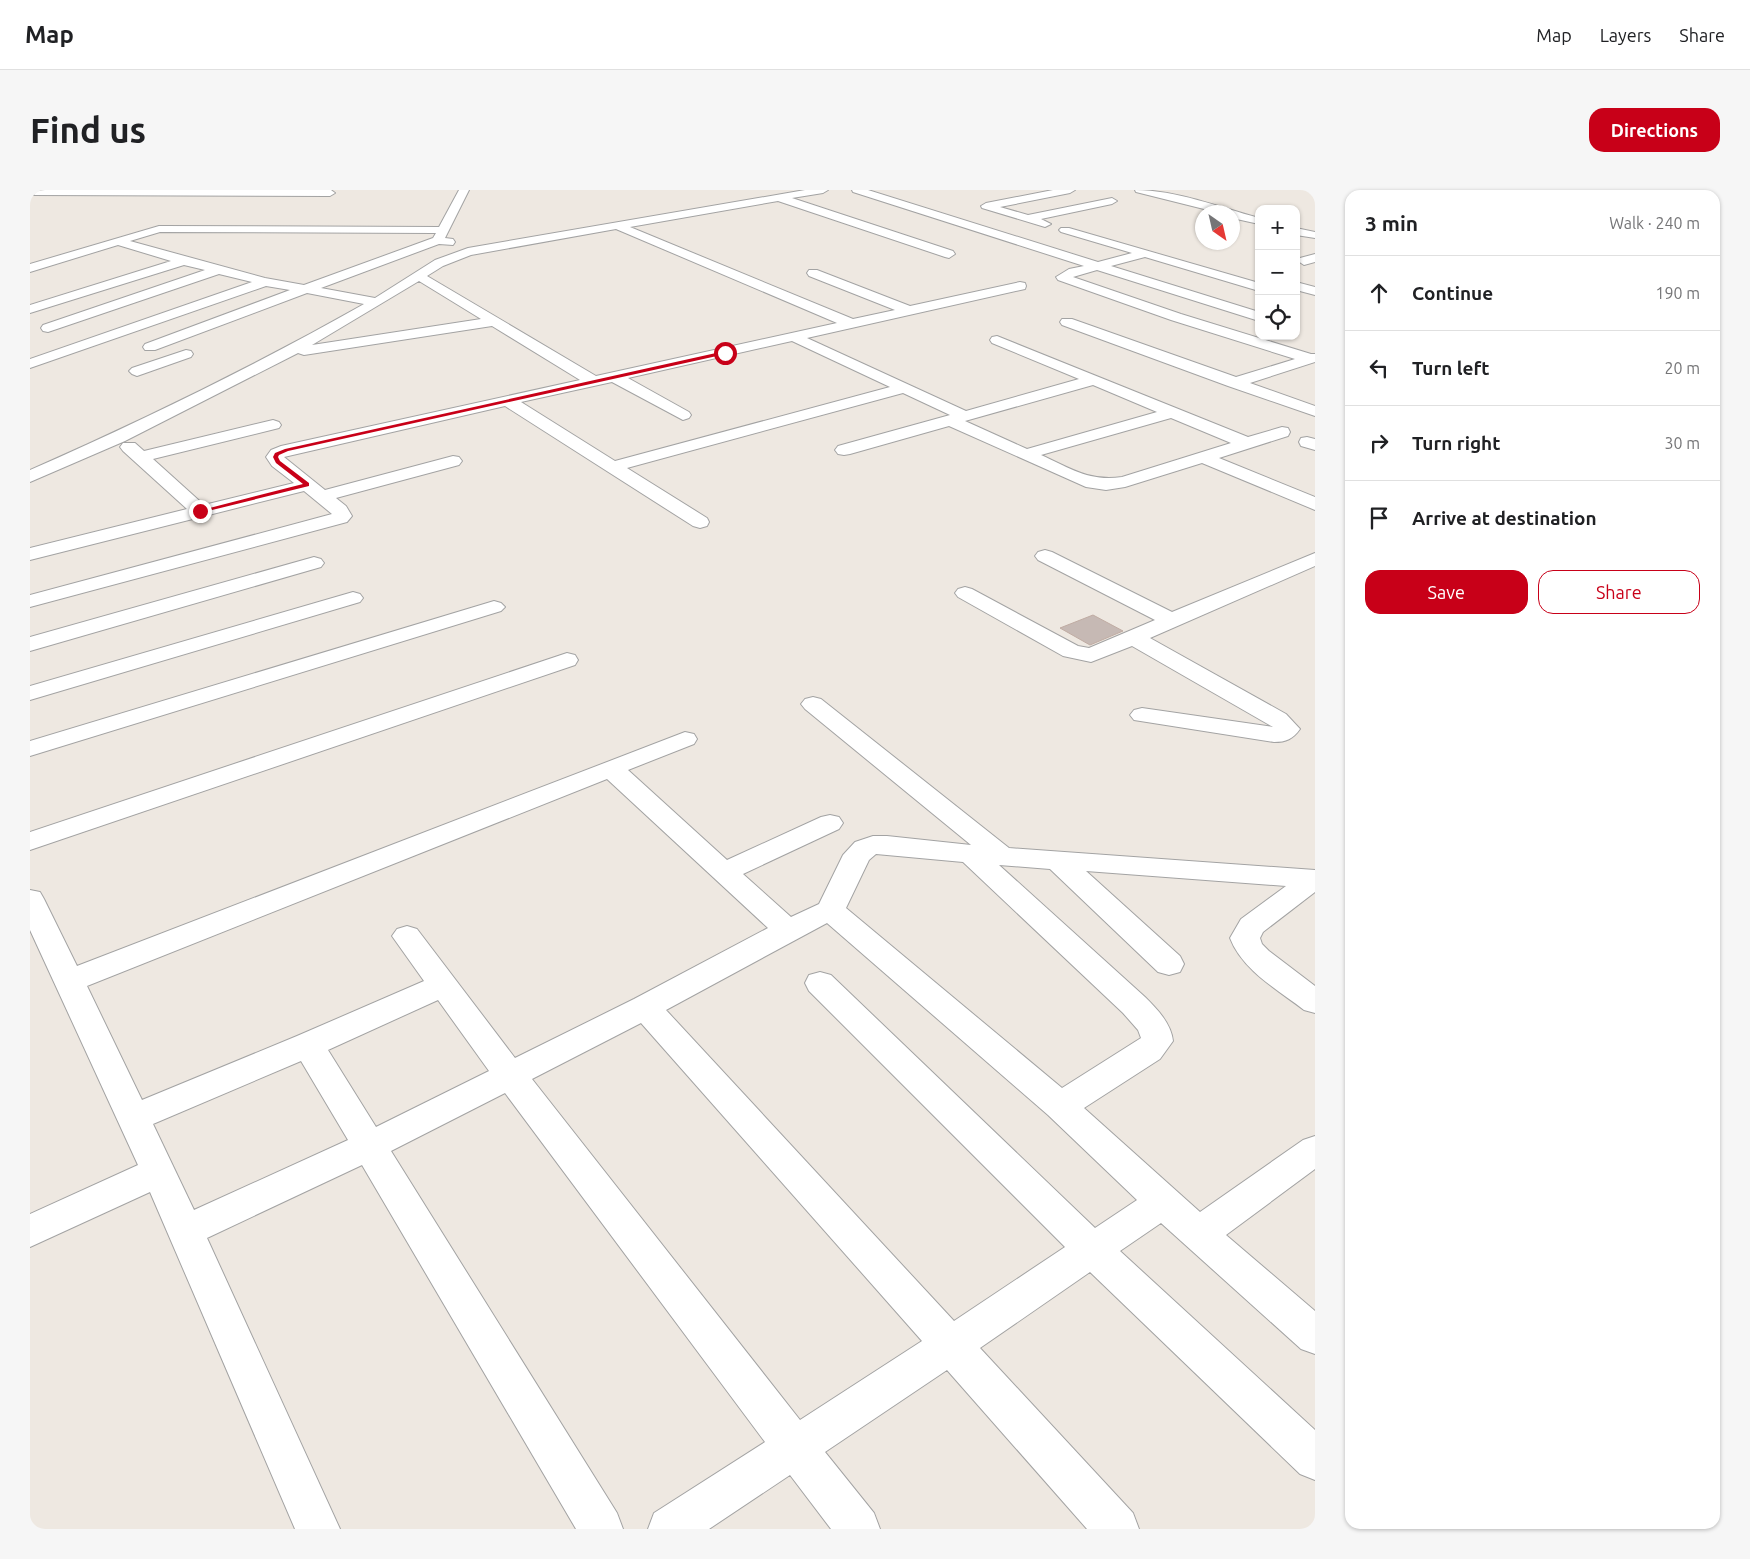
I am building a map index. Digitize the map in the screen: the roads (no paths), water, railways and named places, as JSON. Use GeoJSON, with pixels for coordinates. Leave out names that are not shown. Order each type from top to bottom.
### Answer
{"type":"FeatureCollection","features":[{"type":"Feature","properties":{"kind":"street"},"geometry":{"type":"LineString","coordinates":[[150,347],[304,290],[441,235],[464,190]]}},
{"type":"Feature","properties":{"kind":"street"},"geometry":{"type":"LineString","coordinates":[[30,477],[118,437],[288,353],[452,257],[492,248],[823,190]]}},
{"type":"Feature","properties":{"kind":"street"},"geometry":{"type":"LineString","coordinates":[[857,190],[1255,316]]}},
{"type":"Feature","properties":{"kind":"street"},"geometry":{"type":"LineString","coordinates":[[1140,190],[1199,205]]}},
{"type":"Feature","properties":{"kind":"street"},"geometry":{"type":"LineString","coordinates":[[31,191],[331,192]]}},
{"type":"Feature","properties":{"kind":"street"},"geometry":{"type":"LineString","coordinates":[[754,191],[901,236],[949,254]]}},
{"type":"Feature","properties":{"kind":"street"},"geometry":{"type":"LineString","coordinates":[[299,229],[331,192]]}},
{"type":"Feature","properties":{"kind":"street"},"geometry":{"type":"LineString","coordinates":[[1026,219],[1116,203],[1076,192],[986,206],[1026,219],[1045,224]]}},
{"type":"Feature","properties":{"kind":"street"},"geometry":{"type":"LineString","coordinates":[[1240,216],[1255,220]]}},
{"type":"Feature","properties":{"kind":"street"},"geometry":{"type":"LineString","coordinates":[[618,226],[852,324]]}},
{"type":"Feature","properties":{"kind":"street"},"geometry":{"type":"LineString","coordinates":[[30,268],[159,229],[299,229],[441,235],[492,248]]}},
{"type":"Feature","properties":{"kind":"street"},"geometry":{"type":"LineString","coordinates":[[1064,230],[1255,286]]}},
{"type":"Feature","properties":{"kind":"street"},"geometry":{"type":"LineString","coordinates":[[1300,232],[1315,236]]}},
{"type":"Feature","properties":{"kind":"street"},"geometry":{"type":"LineString","coordinates":[[119,242],[184,262],[265,282],[376,302]]}},
{"type":"Feature","properties":{"kind":"street"},"geometry":{"type":"LineString","coordinates":[[1148,253],[1067,274],[1062,277],[1176,317],[1312,358]]}},
{"type":"Feature","properties":{"kind":"street"},"geometry":{"type":"LineString","coordinates":[[30,309],[184,262]]}},
{"type":"Feature","properties":{"kind":"street"},"geometry":{"type":"LineString","coordinates":[[48,328],[218,270]]}},
{"type":"Feature","properties":{"kind":"street"},"geometry":{"type":"LineString","coordinates":[[813,273],[910,311]]}},
{"type":"Feature","properties":{"kind":"street"},"geometry":{"type":"LineString","coordinates":[[419,276],[595,382]]}},
{"type":"Feature","properties":{"kind":"street"},"geometry":{"type":"LineString","coordinates":[[30,364],[265,282]]}},
{"type":"Feature","properties":{"kind":"street"},"geometry":{"type":"LineString","coordinates":[[30,601],[335,520],[343,516],[323,496],[278,462],[275,457],[277,454],[295,448],[1020,286]]}},
{"type":"Feature","properties":{"kind":"street"},"geometry":{"type":"LineString","coordinates":[[1300,287],[1315,291]]}},
{"type":"Feature","properties":{"kind":"street"},"geometry":{"type":"LineString","coordinates":[[1176,317],[1255,294]]}},
{"type":"Feature","properties":{"kind":"street"},"geometry":{"type":"LineString","coordinates":[[314,307],[342,296]]}},
{"type":"Feature","properties":{"kind":"street"},"geometry":{"type":"LineString","coordinates":[[288,353],[495,322]]}},
{"type":"Feature","properties":{"kind":"street"},"geometry":{"type":"LineString","coordinates":[[1066,322],[1315,411]]}},
{"type":"Feature","properties":{"kind":"street"},"geometry":{"type":"LineString","coordinates":[[794,337],[904,388],[957,418],[1082,481],[1106,485],[1125,482],[1282,432]]}},
{"type":"Feature","properties":{"kind":"street"},"geometry":{"type":"LineString","coordinates":[[997,340],[1170,413],[1247,443]]}},
{"type":"Feature","properties":{"kind":"street"},"geometry":{"type":"LineString","coordinates":[[137,371],[202,348]]}},
{"type":"Feature","properties":{"kind":"street"},"geometry":{"type":"LineString","coordinates":[[1234,383],[1312,358]]}},
{"type":"Feature","properties":{"kind":"street"},"geometry":{"type":"LineString","coordinates":[[614,377],[684,415]]}},
{"type":"Feature","properties":{"kind":"street"},"geometry":{"type":"LineString","coordinates":[[844,450],[1093,380]]}},
{"type":"Feature","properties":{"kind":"street"},"geometry":{"type":"LineString","coordinates":[[612,467],[904,388]]}},
{"type":"Feature","properties":{"kind":"street"},"geometry":{"type":"LineString","coordinates":[[508,401],[700,522]]}},
{"type":"Feature","properties":{"kind":"street"},"geometry":{"type":"LineString","coordinates":[[1027,454],[1170,413]]}},
{"type":"Feature","properties":{"kind":"street"},"geometry":{"type":"LineString","coordinates":[[140,457],[273,425]]}},
{"type":"Feature","properties":{"kind":"street"},"geometry":{"type":"LineString","coordinates":[[118,437],[200,511]]}},
{"type":"Feature","properties":{"kind":"street"},"geometry":{"type":"LineString","coordinates":[[1202,457],[1315,504]]}},
{"type":"Feature","properties":{"kind":"street"},"geometry":{"type":"LineString","coordinates":[[323,496],[453,461]]}},
{"type":"Feature","properties":{"kind":"street"},"geometry":{"type":"LineString","coordinates":[[30,554],[307,485]]}},
{"type":"Feature","properties":{"kind":"street"},"geometry":{"type":"LineString","coordinates":[[1045,556],[1173,621]]}},
{"type":"Feature","properties":{"kind":"street"},"geometry":{"type":"LineString","coordinates":[[965,593],[1071,651],[1083,655],[1091,655],[1102,652],[1315,558]]}},
{"type":"Feature","properties":{"kind":"street"},"geometry":{"type":"LineString","coordinates":[[30,644],[314,563]]}},
{"type":"Feature","properties":{"kind":"street"},"geometry":{"type":"LineString","coordinates":[[30,693],[353,598]]}},
{"type":"Feature","properties":{"kind":"street"},"geometry":{"type":"LineString","coordinates":[[30,749],[494,607]]}},
{"type":"Feature","properties":{"kind":"street"},"geometry":{"type":"LineString","coordinates":[[1134,638],[1278,719],[1288,728],[1284,734],[1268,734],[1142,715]]}},
{"type":"Feature","properties":{"kind":"street"},"geometry":{"type":"LineString","coordinates":[[30,841],[567,660]]}},
{"type":"Feature","properties":{"kind":"street"},"geometry":{"type":"LineString","coordinates":[[813,704],[987,856],[1147,1018],[1157,1035],[1157,1041],[1148,1050],[1060,1106]]}},
{"type":"Feature","properties":{"kind":"street"},"geometry":{"type":"LineString","coordinates":[[68,981],[685,739]]}},
{"type":"Feature","properties":{"kind":"street"},"geometry":{"type":"LineString","coordinates":[[610,768],[788,930]]}},
{"type":"Feature","properties":{"kind":"street"},"geometry":{"type":"LineString","coordinates":[[724,872],[830,823]]}},
{"type":"Feature","properties":{"kind":"street"},"geometry":{"type":"LineString","coordinates":[[185,1231],[369,1146],[645,1007],[788,930],[830,910],[857,855],[865,848],[873,845],[987,856],[1314,879]]}},
{"type":"Feature","properties":{"kind":"street"},"geometry":{"type":"LineString","coordinates":[[1057,860],[1169,964]]}},
{"type":"Feature","properties":{"kind":"street"},"geometry":{"type":"LineString","coordinates":[[1314,879],[1251,926],[1245,938],[1249,949],[1258,958],[1315,1002]]}},
{"type":"Feature","properties":{"kind":"street"},"geometry":{"type":"LineString","coordinates":[[30,899],[185,1231],[318,1529]]}},
{"type":"Feature","properties":{"kind":"street"},"geometry":{"type":"LineString","coordinates":[[830,910],[1060,1106],[1163,1202],[1315,1336]]}},
{"type":"Feature","properties":{"kind":"street"},"geometry":{"type":"LineString","coordinates":[[407,936],[510,1075],[794,1448],[858,1529]]}},
{"type":"Feature","properties":{"kind":"street"},"geometry":{"type":"LineString","coordinates":[[820,983],[1092,1249],[1315,1459]]}},
{"type":"Feature","properties":{"kind":"street"},"geometry":{"type":"LineString","coordinates":[[133,1118],[308,1045],[444,985]]}},
{"type":"Feature","properties":{"kind":"street"},"geometry":{"type":"LineString","coordinates":[[645,1007],[1117,1529]]}},
{"type":"Feature","properties":{"kind":"street"},"geometry":{"type":"LineString","coordinates":[[308,1045],[601,1529]]}},
{"type":"Feature","properties":{"kind":"street"},"geometry":{"type":"LineString","coordinates":[[1199,1234],[1315,1150]]}},
{"type":"Feature","properties":{"kind":"street"},"geometry":{"type":"LineString","coordinates":[[30,1231],[158,1172]]}},
{"type":"Feature","properties":{"kind":"street"},"geometry":{"type":"LineString","coordinates":[[670,1529],[951,1345],[1163,1202]]}}]}
